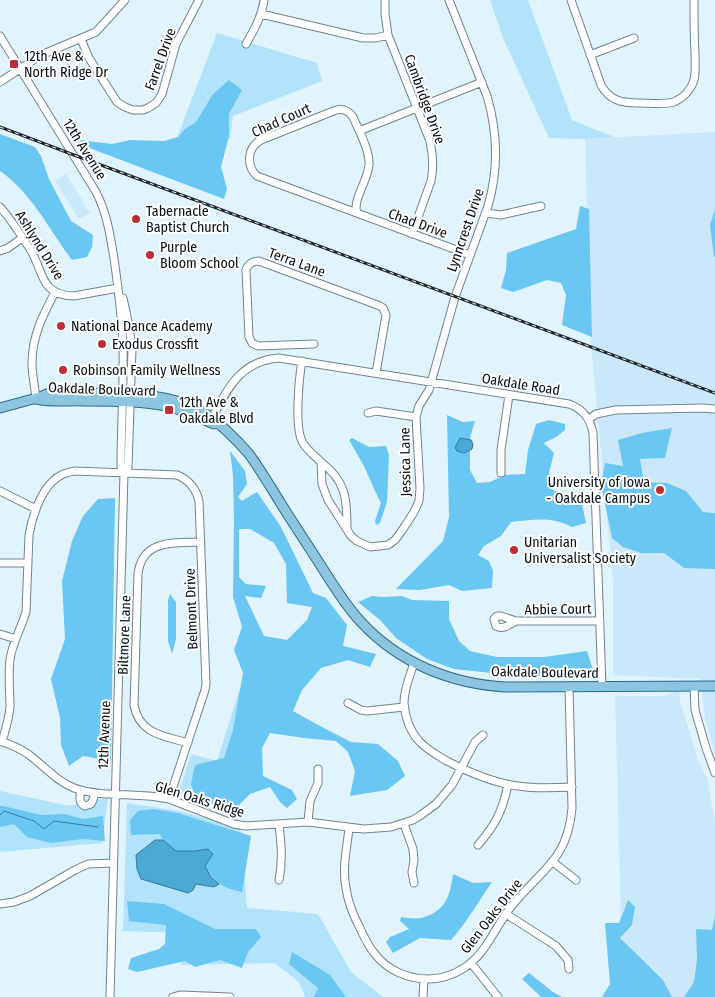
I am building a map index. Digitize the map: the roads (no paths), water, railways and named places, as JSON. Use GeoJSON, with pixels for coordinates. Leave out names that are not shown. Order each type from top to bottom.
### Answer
{"type":"FeatureCollection","features":[{"type":"Feature","properties":{"kind":"main road","name":"Oakdale Boulevard"},"geometry":{"type":"LineString","coordinates":[[0,408],[36,399],[44,401],[153,396],[181,402],[202,411],[240,443],[253,459],[344,601],[362,624],[395,651],[428,670],[476,684],[506,687],[715,686]]}},
{"type":"Feature","properties":{"kind":"street"},"geometry":{"type":"LineString","coordinates":[[0,82],[42,55],[96,32],[125,0]]}},
{"type":"Feature","properties":{"kind":"street","name":"Farrel Drive"},"geometry":{"type":"LineString","coordinates":[[82,39],[89,58],[117,102],[133,110],[148,108],[156,103],[162,94],[176,44],[199,0]]}},
{"type":"Feature","properties":{"kind":"street"},"geometry":{"type":"LineString","coordinates":[[246,44],[261,14],[264,0]]}},
{"type":"Feature","properties":{"kind":"street","name":"Cambridge Drive"},"geometry":{"type":"LineString","coordinates":[[385,0],[388,35],[432,150],[431,181],[412,234]]}},
{"type":"Feature","properties":{"kind":"street","name":"Lynncrest Drive"},"geometry":{"type":"LineString","coordinates":[[431,382],[455,297],[486,213],[494,181],[496,151],[496,138],[491,109],[449,0]]}},
{"type":"Feature","properties":{"kind":"street"},"geometry":{"type":"LineString","coordinates":[[571,0],[601,84],[610,97],[626,103],[664,103],[676,101],[689,91],[695,72],[694,0]]}},
{"type":"Feature","properties":{"kind":"street"},"geometry":{"type":"LineString","coordinates":[[261,14],[363,38],[376,38],[388,35]]}},
{"type":"Feature","properties":{"kind":"street","name":"12th Avenue"},"geometry":{"type":"LineString","coordinates":[[0,36],[101,201],[108,222],[118,288],[127,313],[131,338],[132,362],[126,398],[122,467],[124,473],[110,997]]}},
{"type":"Feature","properties":{"kind":"street"},"geometry":{"type":"LineString","coordinates":[[590,55],[634,38]]}},
{"type":"Feature","properties":{"kind":"street"},"geometry":{"type":"LineString","coordinates":[[359,131],[482,82]]}},
{"type":"Feature","properties":{"kind":"street","name":"Chad Court"},"geometry":{"type":"LineString","coordinates":[[339,109],[352,114],[368,154],[369,165],[355,207],[357,213],[257,176],[251,169],[250,153],[252,146],[257,142],[339,109]]}},
{"type":"Feature","properties":{"kind":"street"},"geometry":{"type":"LineString","coordinates":[[486,213],[501,215],[541,206]]}},
{"type":"Feature","properties":{"kind":"street","name":"Ashlynd Drive"},"geometry":{"type":"LineString","coordinates":[[0,207],[31,250],[42,278],[50,288],[67,296],[74,296],[118,288]]}},
{"type":"Feature","properties":{"kind":"street","name":"Chad Drive"},"geometry":{"type":"LineString","coordinates":[[357,213],[470,255]]}},
{"type":"Feature","properties":{"kind":"street"},"geometry":{"type":"LineString","coordinates":[[0,251],[22,238]]}},
{"type":"Feature","properties":{"kind":"street","name":"Terra Lane"},"geometry":{"type":"LineString","coordinates":[[314,344],[258,346],[252,343],[250,340],[246,270],[249,264],[259,261],[383,308],[386,315],[376,373]]}},
{"type":"Feature","properties":{"kind":"street"},"geometry":{"type":"LineString","coordinates":[[36,399],[32,364],[34,340],[40,321],[56,292]]}},
{"type":"Feature","properties":{"kind":"street"},"geometry":{"type":"LineString","coordinates":[[287,345],[287,359]]}},
{"type":"Feature","properties":{"kind":"street","name":"Oakdale Road"},"geometry":{"type":"LineString","coordinates":[[211,420],[229,388],[244,371],[250,366],[271,359],[302,361],[569,404],[581,410],[589,419]]}},
{"type":"Feature","properties":{"kind":"street"},"geometry":{"type":"LineString","coordinates":[[302,361],[298,391],[299,430],[302,442],[330,469],[342,487],[346,502],[346,527]]}},
{"type":"Feature","properties":{"kind":"street","name":"Jessica Lane"},"geometry":{"type":"LineString","coordinates":[[322,462],[322,484],[328,500],[351,536],[370,547],[388,545],[395,540],[420,501],[416,417],[419,406],[429,390],[431,382]]}},
{"type":"Feature","properties":{"kind":"street"},"geometry":{"type":"LineString","coordinates":[[501,473],[501,450],[509,395]]}},
{"type":"Feature","properties":{"kind":"street"},"geometry":{"type":"LineString","coordinates":[[602,686],[593,432],[589,419],[596,414],[616,410],[715,409]]}},
{"type":"Feature","properties":{"kind":"street"},"geometry":{"type":"LineString","coordinates":[[368,412],[376,411],[416,417]]}},
{"type":"Feature","properties":{"kind":"street","name":"Belmont Drive"},"geometry":{"type":"LineString","coordinates":[[1,742],[9,719],[10,662],[26,612],[30,529],[36,509],[49,486],[63,474],[75,471],[177,475],[188,481],[195,490],[199,501],[206,684],[169,800]]}},
{"type":"Feature","properties":{"kind":"street"},"geometry":{"type":"LineString","coordinates":[[0,491],[36,509]]}},
{"type":"Feature","properties":{"kind":"street","name":"Biltmore Lane"},"geometry":{"type":"LineString","coordinates":[[188,743],[149,730],[140,722],[135,712],[138,574],[143,557],[155,547],[168,544],[201,542]]}},
{"type":"Feature","properties":{"kind":"street"},"geometry":{"type":"LineString","coordinates":[[0,563],[28,563]]}},
{"type":"Feature","properties":{"kind":"street","name":"Abbie Court"},"geometry":{"type":"LineString","coordinates":[[516,622],[600,621]]}},
{"type":"Feature","properties":{"kind":"street"},"geometry":{"type":"LineString","coordinates":[[0,634],[16,639]]}},
{"type":"Feature","properties":{"kind":"street"},"geometry":{"type":"LineString","coordinates":[[414,663],[406,687],[404,707],[410,728],[420,742],[432,752],[481,777],[508,785],[536,788],[572,787]]}},
{"type":"Feature","properties":{"kind":"street","name":"Glen Oaks Drive"},"geometry":{"type":"LineString","coordinates":[[350,828],[344,875],[347,895],[368,946],[386,965],[410,977],[424,979],[440,978],[458,972],[482,952],[506,914],[519,897],[553,862],[563,846],[570,827],[572,808],[569,686]]}},
{"type":"Feature","properties":{"kind":"street"},"geometry":{"type":"LineString","coordinates":[[694,686],[695,710],[715,773]]}},
{"type":"Feature","properties":{"kind":"street"},"geometry":{"type":"LineString","coordinates":[[348,703],[367,711],[404,707]]}},
{"type":"Feature","properties":{"kind":"street","name":"Glen Oaks Ridge"},"geometry":{"type":"LineString","coordinates":[[81,790],[147,795],[169,800],[234,824],[246,826],[308,822],[350,828],[381,829],[404,824],[436,804],[448,791],[475,742],[483,736]]}},
{"type":"Feature","properties":{"kind":"street"},"geometry":{"type":"LineString","coordinates":[[1,742],[10,744],[28,754],[61,781],[81,790],[80,800],[85,806],[91,804],[95,792]]}},
{"type":"Feature","properties":{"kind":"street"},"geometry":{"type":"LineString","coordinates":[[308,822],[310,801],[318,782],[318,769]]}},
{"type":"Feature","properties":{"kind":"street"},"geometry":{"type":"LineString","coordinates":[[478,846],[498,818],[508,785]]}},
{"type":"Feature","properties":{"kind":"street"},"geometry":{"type":"LineString","coordinates":[[278,824],[281,843],[281,871],[279,880]]}},
{"type":"Feature","properties":{"kind":"street"},"geometry":{"type":"LineString","coordinates":[[404,824],[413,849],[412,872],[414,883]]}},
{"type":"Feature","properties":{"kind":"street"},"geometry":{"type":"LineString","coordinates":[[553,862],[576,880]]}},
{"type":"Feature","properties":{"kind":"street"},"geometry":{"type":"LineString","coordinates":[[0,904],[14,902],[30,896],[88,864],[114,863]]}},
{"type":"Feature","properties":{"kind":"street"},"geometry":{"type":"LineString","coordinates":[[506,914],[556,946],[568,960],[569,969]]}},
{"type":"Feature","properties":{"kind":"street"},"geometry":{"type":"LineString","coordinates":[[471,963],[498,997]]}},
{"type":"Feature","properties":{"kind":"street"},"geometry":{"type":"LineString","coordinates":[[423,997],[424,979]]}},
{"type":"Feature","properties":{"kind":"street"},"geometry":{"type":"LineString","coordinates":[[173,997],[180,995],[230,997]]}},
{"type":"Feature","properties":{"kind":"waterway"},"geometry":{"type":"LineString","coordinates":[[0,815],[4,811],[34,821],[44,829],[54,821],[98,827]]}},
{"type":"Feature","properties":{"kind":"railway"},"geometry":{"type":"LineString","coordinates":[[0,127],[715,393]]}},
{"type":"Feature","properties":{"kind":"place","name":"12th Ave & North Ridge Dr"},"geometry":{"type":"Point","coordinates":[14,64]}},
{"type":"Feature","properties":{"kind":"place","name":"Tabernacle Baptist Church"},"geometry":{"type":"Point","coordinates":[136,219]}},
{"type":"Feature","properties":{"kind":"place","name":"Purple Bloom School"},"geometry":{"type":"Point","coordinates":[150,255]}},
{"type":"Feature","properties":{"kind":"place","name":"National Dance Academy"},"geometry":{"type":"Point","coordinates":[61,326]}},
{"type":"Feature","properties":{"kind":"place","name":"Exodus Crossfit"},"geometry":{"type":"Point","coordinates":[102,344]}},
{"type":"Feature","properties":{"kind":"place","name":"Robinson Family Wellness"},"geometry":{"type":"Point","coordinates":[63,370]}},
{"type":"Feature","properties":{"kind":"place","name":"12th Ave & Oakdale Blvd"},"geometry":{"type":"Point","coordinates":[169,410]}},
{"type":"Feature","properties":{"kind":"place","name":"University of Iowa - Oakdale Campus"},"geometry":{"type":"Point","coordinates":[660,490]}},
{"type":"Feature","properties":{"kind":"place","name":"Unitarian Universalist Society"},"geometry":{"type":"Point","coordinates":[514,550]}}]}
